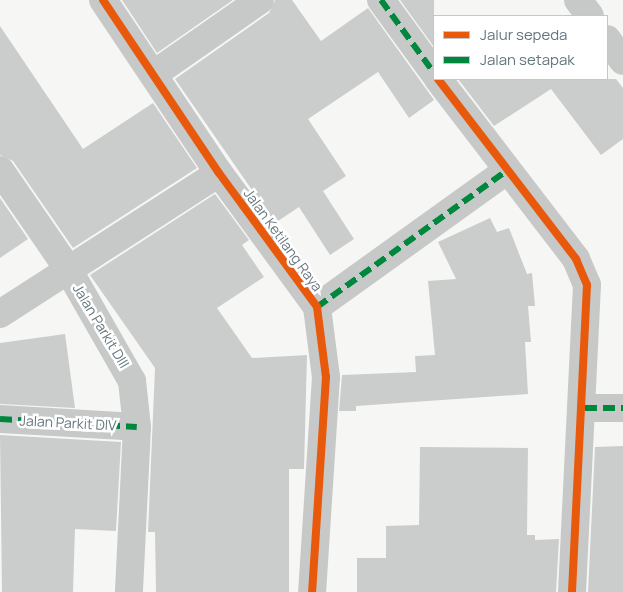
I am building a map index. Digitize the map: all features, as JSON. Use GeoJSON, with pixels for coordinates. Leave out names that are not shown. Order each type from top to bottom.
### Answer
{"type":"FeatureCollection","features":[{"type":"Feature","properties":{"kind":"street","name":"Jalan Ketilang Raya"},"geometry":{"type":"LineString","coordinates":[[103,0],[154,74],[218,173],[317,307],[326,377],[312,592]]}},
{"type":"Feature","properties":{"kind":"street"},"geometry":{"type":"LineString","coordinates":[[154,74],[260,0]]}},
{"type":"Feature","properties":{"kind":"street"},"geometry":{"type":"LineString","coordinates":[[381,0],[433,72]]}},
{"type":"Feature","properties":{"kind":"street"},"geometry":{"type":"LineString","coordinates":[[578,0],[589,15]]}},
{"type":"Feature","properties":{"kind":"street"},"geometry":{"type":"LineString","coordinates":[[608,40],[623,61]]}},
{"type":"Feature","properties":{"kind":"street"},"geometry":{"type":"LineString","coordinates":[[439,80],[506,171],[576,259],[587,285],[585,408],[572,592]]}},
{"type":"Feature","properties":{"kind":"street","name":"Jalan Parkit DIII"},"geometry":{"type":"LineString","coordinates":[[0,170],[68,269],[127,368],[135,393],[137,427],[129,592]]}},
{"type":"Feature","properties":{"kind":"street"},"geometry":{"type":"LineString","coordinates":[[317,307],[506,171]]}},
{"type":"Feature","properties":{"kind":"street"},"geometry":{"type":"LineString","coordinates":[[0,314],[218,173]]}},
{"type":"Feature","properties":{"kind":"street"},"geometry":{"type":"LineString","coordinates":[[585,408],[623,408]]}},
{"type":"Feature","properties":{"kind":"street","name":"Jalan Parkit DIV"},"geometry":{"type":"LineString","coordinates":[[0,419],[137,427]]}},
{"type":"Feature","properties":{"kind":"building"},"geometry":{"type":"Polygon","coordinates":[[[122,0],[233,0],[157,53],[122,0]]]}},
{"type":"Feature","properties":{"kind":"building"},"geometry":{"type":"Polygon","coordinates":[[[275,0],[292,0],[321,41],[368,8],[434,100],[409,118],[378,72],[308,119],[346,176],[323,191],[354,239],[330,255],[299,207],[275,223],[175,79],[269,13],[275,0]]]}},
{"type":"Feature","properties":{"kind":"building"},"geometry":{"type":"Polygon","coordinates":[[[400,0],[434,0],[433,46],[400,0]]]}},
{"type":"Feature","properties":{"kind":"building"},"geometry":{"type":"Polygon","coordinates":[[[0,26],[83,149],[153,103],[197,168],[73,248],[13,161],[0,155],[0,26]]]}},
{"type":"Feature","properties":{"kind":"building"},"geometry":{"type":"Polygon","coordinates":[[[616,79],[623,88],[623,139],[601,155],[551,89],[494,126],[459,80],[616,79]]]}},
{"type":"Feature","properties":{"kind":"building"},"geometry":{"type":"Polygon","coordinates":[[[215,194],[249,240],[242,245],[264,277],[217,308],[252,358],[307,355],[304,469],[289,469],[289,592],[156,592],[155,532],[148,532],[155,368],[90,275],[215,194]]]}},
{"type":"Feature","properties":{"kind":"building"},"geometry":{"type":"Polygon","coordinates":[[[0,198],[28,239],[0,258],[0,198]]]}},
{"type":"Feature","properties":{"kind":"building"},"geometry":{"type":"Polygon","coordinates":[[[490,218],[497,232],[509,228],[527,274],[532,273],[535,306],[528,306],[531,342],[525,342],[528,394],[356,406],[356,411],[339,411],[342,375],[416,372],[415,356],[435,355],[428,281],[456,279],[438,242],[490,218]]]}},
{"type":"Feature","properties":{"kind":"building"},"geometry":{"type":"Polygon","coordinates":[[[65,334],[75,408],[0,404],[0,343],[65,334]]]}},
{"type":"Feature","properties":{"kind":"building"},"geometry":{"type":"Polygon","coordinates":[[[0,435],[121,442],[116,531],[75,529],[73,592],[2,592],[0,435]]]}},
{"type":"Feature","properties":{"kind":"building"},"geometry":{"type":"Polygon","coordinates":[[[623,446],[623,592],[588,592],[595,447],[623,446]]]}},
{"type":"Feature","properties":{"kind":"building"},"geometry":{"type":"Polygon","coordinates":[[[420,447],[528,448],[527,535],[535,535],[535,540],[559,539],[556,592],[357,592],[357,558],[386,558],[386,526],[419,525],[420,447]]]}},
{"type":"Feature","properties":{"kind":"marked path"},"geometry":{"type":"LineString","coordinates":[[381,0],[433,72]]}},
{"type":"Feature","properties":{"kind":"marked path"},"geometry":{"type":"LineString","coordinates":[[317,307],[506,171]]}},
{"type":"Feature","properties":{"kind":"marked path"},"geometry":{"type":"LineString","coordinates":[[585,408],[623,408]]}},
{"type":"Feature","properties":{"kind":"marked path"},"geometry":{"type":"LineString","coordinates":[[0,419],[137,427]]}},
{"type":"Feature","properties":{"kind":"cycle path"},"geometry":{"type":"LineString","coordinates":[[103,0],[219,173],[317,307],[326,377],[312,592]]}},
{"type":"Feature","properties":{"kind":"cycle path"},"geometry":{"type":"LineString","coordinates":[[439,80],[576,259],[587,285],[572,592]]}}]}
